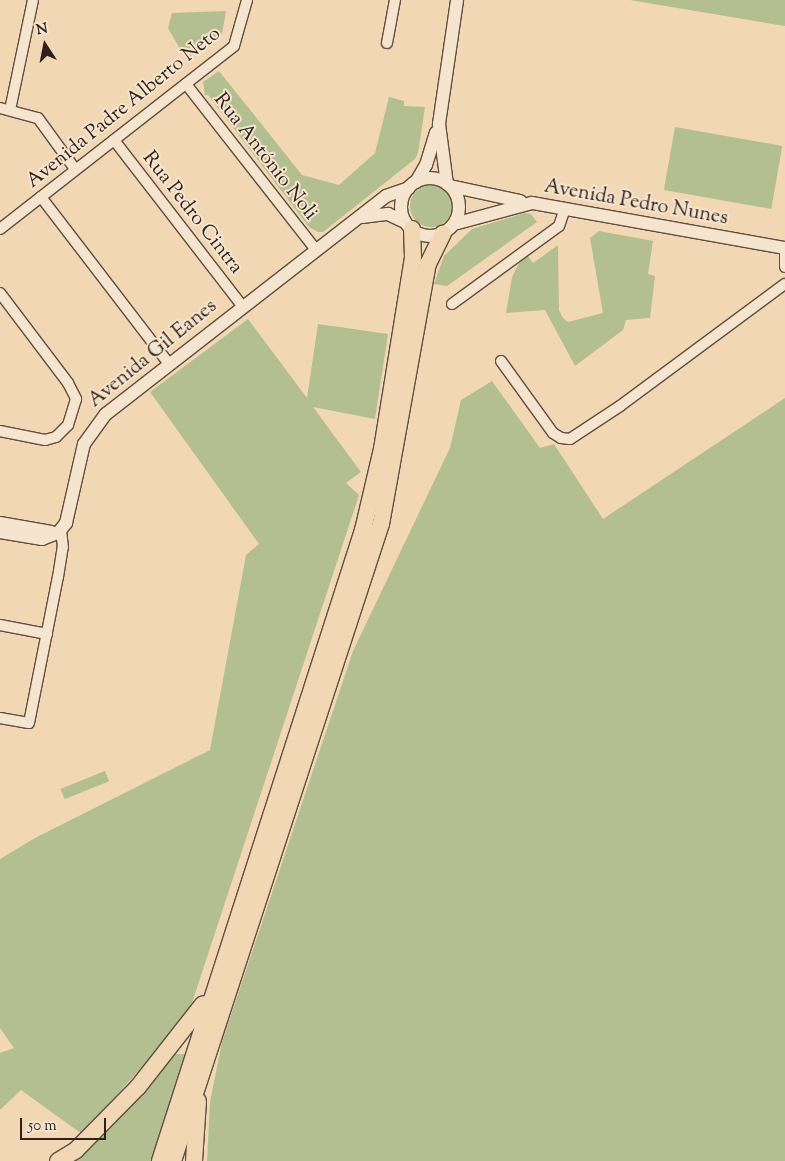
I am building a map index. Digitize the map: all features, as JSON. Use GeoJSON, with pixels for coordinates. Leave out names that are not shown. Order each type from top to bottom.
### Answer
{"type":"FeatureCollection","features":[{"type":"Feature","properties":{"kind":"highway"},"geometry":{"type":"LineString","coordinates":[[160,1161],[216,981],[363,530],[382,449],[412,265],[408,226]]}},
{"type":"Feature","properties":{"kind":"highway"},"geometry":{"type":"LineString","coordinates":[[173,1161],[381,524],[428,264],[448,229]]}},
{"type":"Feature","properties":{"kind":"highway"},"geometry":{"type":"LineString","coordinates":[[58,1161],[76,1150],[138,1087],[194,1019],[216,981]]}},
{"type":"Feature","properties":{"kind":"highway"},"geometry":{"type":"LineString","coordinates":[[194,1161],[200,1074]]}},
{"type":"Feature","properties":{"kind":"street"},"geometry":{"type":"LineString","coordinates":[[33,0],[5,109],[38,118],[75,168]]}},
{"type":"Feature","properties":{"kind":"street","name":"Avenida Padre Alberto Neto"},"geometry":{"type":"LineString","coordinates":[[0,229],[75,168],[114,140],[234,46],[246,0]]}},
{"type":"Feature","properties":{"kind":"street"},"geometry":{"type":"LineString","coordinates":[[387,43],[395,0]]}},
{"type":"Feature","properties":{"kind":"street"},"geometry":{"type":"LineString","coordinates":[[408,226],[402,203],[432,152],[439,124],[457,0]]}},
{"type":"Feature","properties":{"kind":"street","name":"Rua António Noli"},"geometry":{"type":"LineString","coordinates":[[186,84],[316,250]]}},
{"type":"Feature","properties":{"kind":"street"},"geometry":{"type":"LineString","coordinates":[[361,217],[388,214],[427,236],[448,229],[459,204],[449,185],[439,124]]}},
{"type":"Feature","properties":{"kind":"street","name":"Rua Pedro Cintra"},"geometry":{"type":"LineString","coordinates":[[114,140],[242,307]]}},
{"type":"Feature","properties":{"kind":"street"},"geometry":{"type":"LineString","coordinates":[[412,185],[433,178],[449,185],[532,203]]}},
{"type":"Feature","properties":{"kind":"street","name":"Avenida Gil Eanes"},"geometry":{"type":"LineString","coordinates":[[0,718],[29,723],[63,547],[61,530],[68,516],[78,463],[90,433],[115,405],[386,196],[412,185]]}},
{"type":"Feature","properties":{"kind":"street"},"geometry":{"type":"LineString","coordinates":[[41,197],[169,364]]}},
{"type":"Feature","properties":{"kind":"street","name":"Avenida Pedro Nunes"},"geometry":{"type":"LineString","coordinates":[[448,229],[532,203],[785,248]]}},
{"type":"Feature","properties":{"kind":"street"},"geometry":{"type":"LineString","coordinates":[[452,304],[559,226],[565,209]]}},
{"type":"Feature","properties":{"kind":"street"},"geometry":{"type":"LineString","coordinates":[[785,248],[785,267]]}},
{"type":"Feature","properties":{"kind":"street"},"geometry":{"type":"LineString","coordinates":[[502,361],[553,433],[561,438],[570,438],[783,287]]}},
{"type":"Feature","properties":{"kind":"street"},"geometry":{"type":"LineString","coordinates":[[0,293],[68,383],[76,400],[68,425],[56,437],[45,440],[0,431]]}},
{"type":"Feature","properties":{"kind":"street"},"geometry":{"type":"LineString","coordinates":[[0,523],[46,532],[61,530]]}},
{"type":"Feature","properties":{"kind":"street"},"geometry":{"type":"LineString","coordinates":[[0,532],[42,539],[61,530]]}},
{"type":"Feature","properties":{"kind":"street"},"geometry":{"type":"LineString","coordinates":[[0,625],[47,634]]}},
{"type":"Feature","properties":{"kind":"green space"},"geometry":{"type":"Polygon","coordinates":[[[630,0],[785,0],[785,26],[630,0]]]}},
{"type":"Feature","properties":{"kind":"green space"},"geometry":{"type":"Polygon","coordinates":[[[226,11],[222,34],[186,59],[168,28],[172,13],[226,11]]]}},
{"type":"Feature","properties":{"kind":"green space"},"geometry":{"type":"Polygon","coordinates":[[[219,71],[302,175],[339,185],[375,153],[389,97],[404,101],[404,106],[425,107],[418,153],[415,159],[323,232],[318,232],[309,227],[208,95],[205,95],[203,82],[219,71]]]}},
{"type":"Feature","properties":{"kind":"green space"},"geometry":{"type":"Polygon","coordinates":[[[675,127],[782,146],[771,209],[664,190],[675,127]]]}},
{"type":"Feature","properties":{"kind":"green space"},"geometry":{"type":"Polygon","coordinates":[[[431,185],[446,191],[452,206],[446,221],[431,227],[416,221],[410,206],[416,191],[431,185]]]}},
{"type":"Feature","properties":{"kind":"green space"},"geometry":{"type":"Polygon","coordinates":[[[525,213],[531,214],[537,222],[447,286],[434,284],[444,256],[472,229],[525,213]]]}},
{"type":"Feature","properties":{"kind":"green space"},"geometry":{"type":"Polygon","coordinates":[[[599,231],[653,241],[648,274],[655,276],[650,318],[626,320],[623,330],[575,366],[545,310],[506,313],[512,277],[519,263],[528,256],[533,263],[558,245],[559,310],[563,318],[568,322],[603,313],[590,238],[599,231]]]}},
{"type":"Feature","properties":{"kind":"green space"},"geometry":{"type":"Polygon","coordinates":[[[248,319],[307,398],[318,324],[388,334],[375,419],[313,407],[361,472],[346,483],[359,495],[192,1003],[174,1031],[82,1134],[21,1090],[0,1110],[0,1053],[14,1048],[0,1028],[0,859],[35,838],[210,750],[246,555],[259,544],[150,392],[248,319]]]}},
{"type":"Feature","properties":{"kind":"green space"},"geometry":{"type":"Polygon","coordinates":[[[492,381],[540,448],[554,444],[603,519],[785,398],[785,1161],[207,1161],[210,1102],[222,1042],[353,651],[450,448],[461,400],[492,381]]]}},
{"type":"Feature","properties":{"kind":"green space"},"geometry":{"type":"Polygon","coordinates":[[[105,771],[109,781],[65,799],[60,789],[105,771]]]}},
{"type":"Feature","properties":{"kind":"green space"},"geometry":{"type":"Polygon","coordinates":[[[173,1054],[188,1054],[153,1161],[72,1161],[173,1054]]]}}]}
